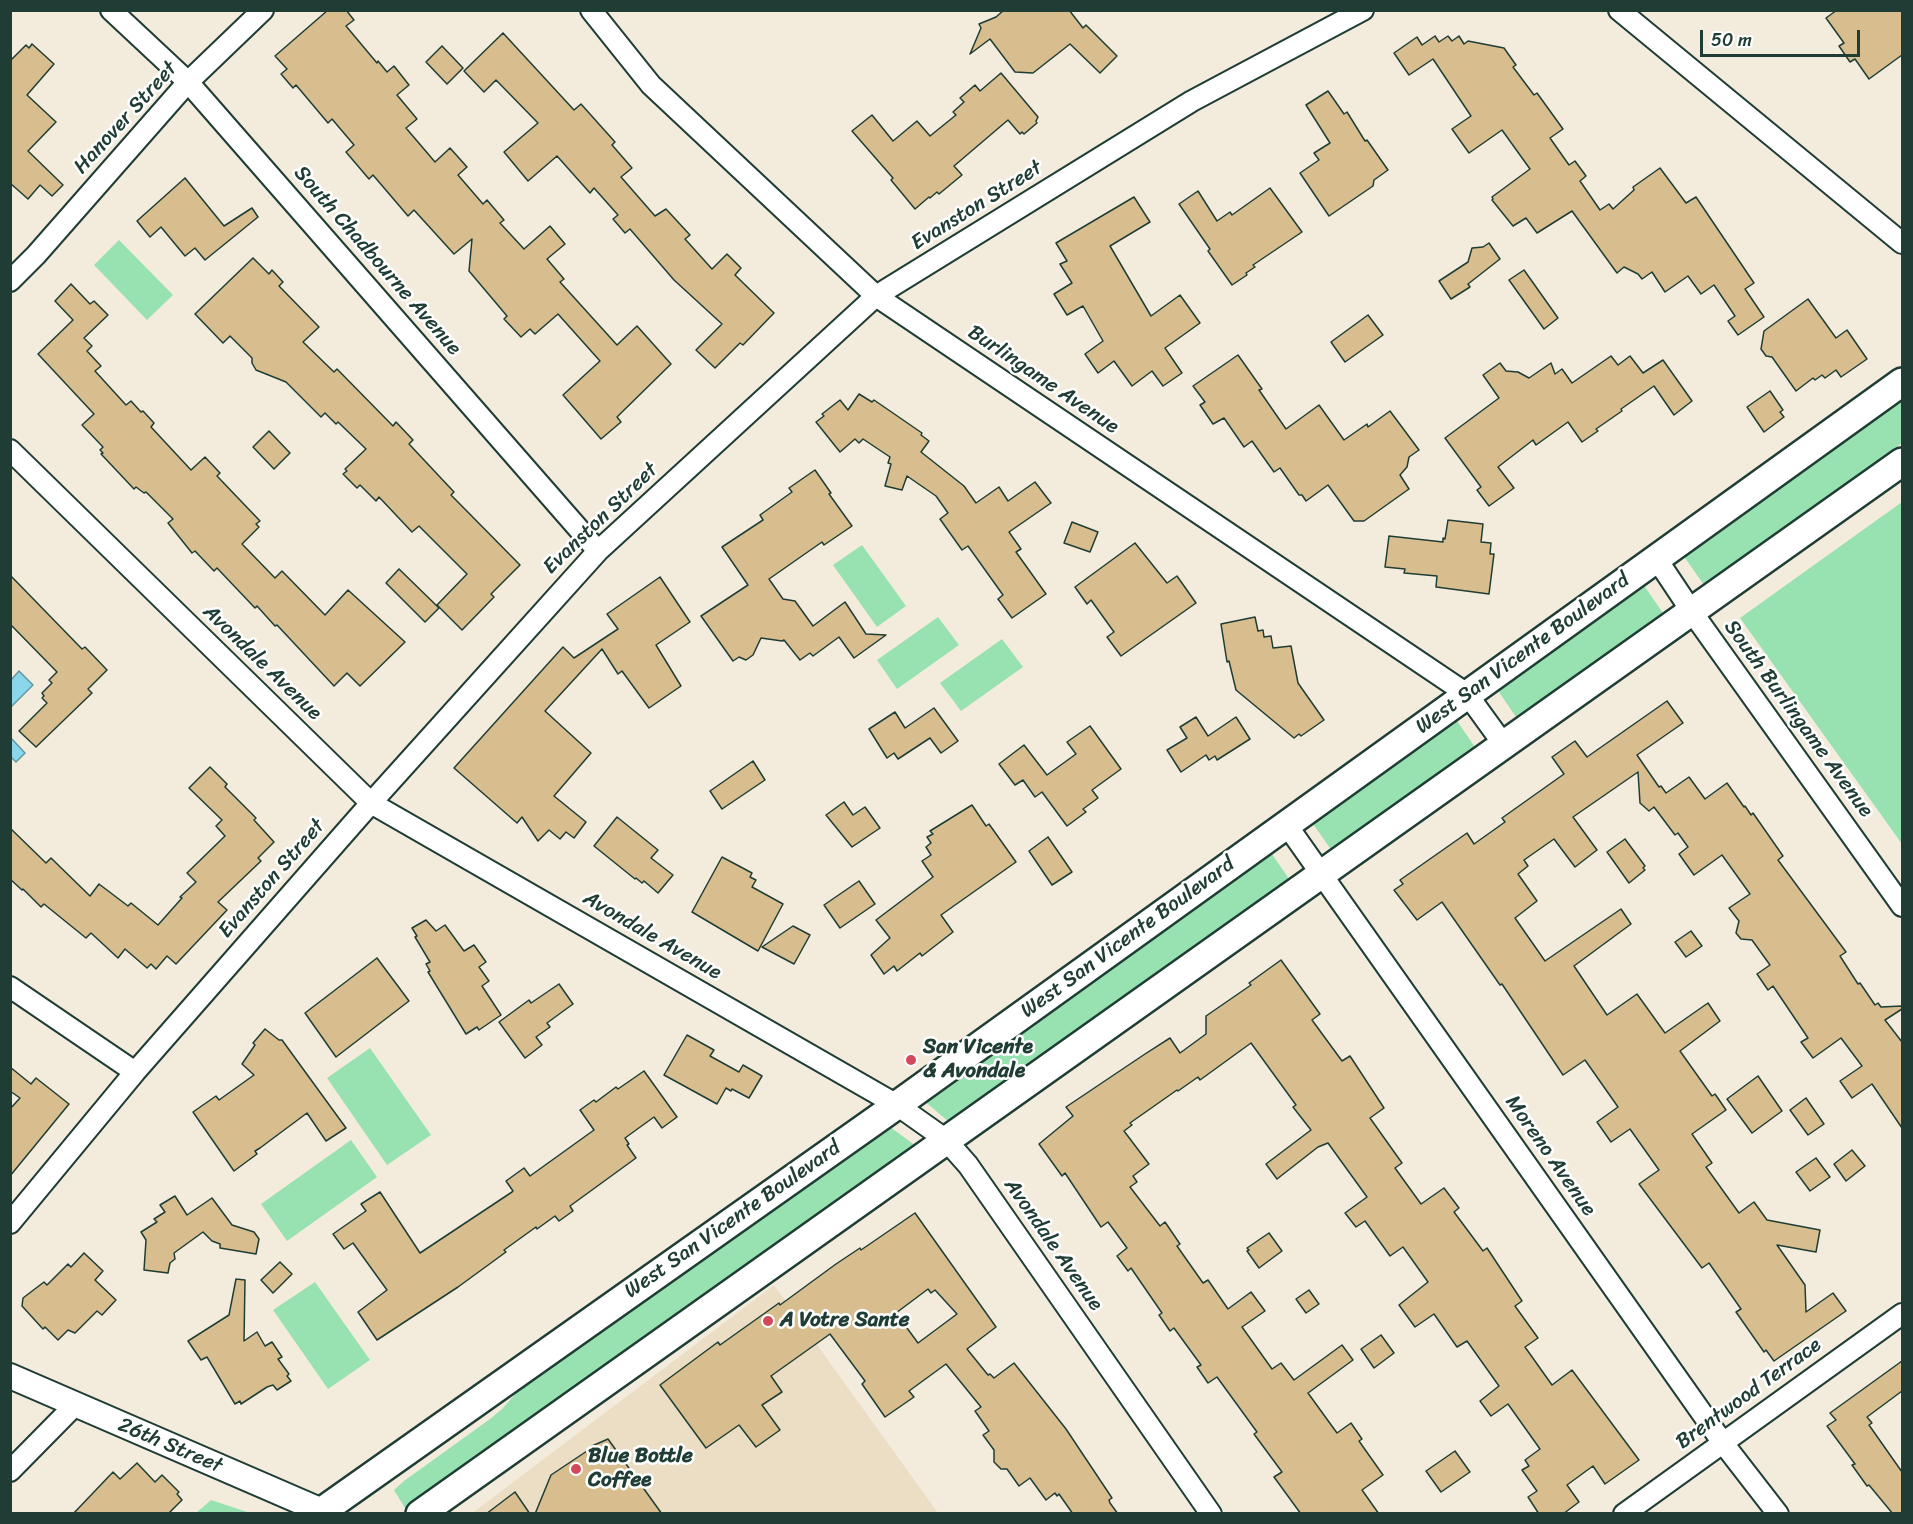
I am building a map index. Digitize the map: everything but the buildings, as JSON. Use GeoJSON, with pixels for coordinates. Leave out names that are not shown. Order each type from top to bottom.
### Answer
{"type":"FeatureCollection","features":[{"type":"Feature","properties":{"kind":"main road","name":"West San Vicente Boulevard"},"geometry":{"type":"LineString","coordinates":[[323,1512],[897,1105],[1902,382]]}},
{"type":"Feature","properties":{"kind":"main road"},"geometry":{"type":"LineString","coordinates":[[420,1514],[945,1139],[1323,875],[1902,462]]}},
{"type":"Feature","properties":{"kind":"street","name":"South Chadbourne Avenue"},"geometry":{"type":"LineString","coordinates":[[111,10],[188,82],[598,551]]}},
{"type":"Feature","properties":{"kind":"street","name":"Hanover Street"},"geometry":{"type":"LineString","coordinates":[[10,286],[188,82],[263,10]]}},
{"type":"Feature","properties":{"kind":"street","name":"Burlingame Avenue"},"geometry":{"type":"LineString","coordinates":[[591,10],[651,85],[876,296],[1467,694],[1504,745]]}},
{"type":"Feature","properties":{"kind":"street","name":"Evanston Street"},"geometry":{"type":"LineString","coordinates":[[10,1223],[135,1072],[371,802],[598,551],[876,296],[1192,100],[1363,10]]}},
{"type":"Feature","properties":{"kind":"street"},"geometry":{"type":"LineString","coordinates":[[1619,10],[1902,243]]}},
{"type":"Feature","properties":{"kind":"street","name":"Hanover Street"},"geometry":{"type":"LineString","coordinates":[[10,281],[29,262]]}},
{"type":"Feature","properties":{"kind":"street","name":"Avondale Avenue"},"geometry":{"type":"LineString","coordinates":[[10,450],[371,802],[897,1105],[945,1139],[968,1165],[1211,1514]]}},
{"type":"Feature","properties":{"kind":"street","name":"South Burlingame Avenue"},"geometry":{"type":"LineString","coordinates":[[1656,558],[1902,906]]}},
{"type":"Feature","properties":{"kind":"street","name":"Moreno Avenue"},"geometry":{"type":"LineString","coordinates":[[1286,824],[1723,1443],[1778,1514]]}},
{"type":"Feature","properties":{"kind":"street"},"geometry":{"type":"LineString","coordinates":[[10,987],[135,1072]]}},
{"type":"Feature","properties":{"kind":"street","name":"Brentwood Terrace"},"geometry":{"type":"LineString","coordinates":[[1624,1514],[1902,1314]]}},
{"type":"Feature","properties":{"kind":"street","name":"26th Street"},"geometry":{"type":"LineString","coordinates":[[10,1376],[323,1512]]}},
{"type":"Feature","properties":{"kind":"street"},"geometry":{"type":"LineString","coordinates":[[10,1471],[75,1405]]}},
{"type":"Feature","properties":{"kind":"shaded area"},"geometry":{"type":"Polygon","coordinates":[[[774,1285],[938,1513],[471,1514],[774,1285]]]}},
{"type":"Feature","properties":{"kind":"green space"},"geometry":{"type":"Polygon","coordinates":[[[119,240],[173,295],[147,320],[94,265],[119,240]]]}},
{"type":"Feature","properties":{"kind":"green space"},"geometry":{"type":"Polygon","coordinates":[[[1902,399],[1902,443],[1704,585],[1683,555],[1902,399]]]}},
{"type":"Feature","properties":{"kind":"green space"},"geometry":{"type":"Polygon","coordinates":[[[1902,502],[1902,844],[1740,618],[1902,502]]]}},
{"type":"Feature","properties":{"kind":"green space"},"geometry":{"type":"Polygon","coordinates":[[[862,545],[906,606],[877,627],[833,565],[862,545]]]}},
{"type":"Feature","properties":{"kind":"green space"},"geometry":{"type":"Polygon","coordinates":[[[1643,584],[1663,613],[1516,717],[1497,689],[1643,584]]]}},
{"type":"Feature","properties":{"kind":"green space"},"geometry":{"type":"Polygon","coordinates":[[[938,617],[959,645],[897,689],[877,660],[938,617]]]}},
{"type":"Feature","properties":{"kind":"green space"},"geometry":{"type":"Polygon","coordinates":[[[1002,639],[1023,667],[961,711],[940,683],[1002,639]]]}},
{"type":"Feature","properties":{"kind":"green space"},"geometry":{"type":"Polygon","coordinates":[[[1455,718],[1475,747],[1332,851],[1311,821],[1455,718]]]}},
{"type":"Feature","properties":{"kind":"green space"},"geometry":{"type":"Polygon","coordinates":[[[1270,851],[1289,879],[949,1122],[922,1099],[1270,851]]]}},
{"type":"Feature","properties":{"kind":"green space"},"geometry":{"type":"Polygon","coordinates":[[[370,1048],[431,1135],[387,1165],[327,1078],[370,1048]]]}},
{"type":"Feature","properties":{"kind":"green space"},"geometry":{"type":"Polygon","coordinates":[[[886,1124],[916,1146],[409,1508],[405,1508],[394,1490],[490,1419],[526,1382],[886,1124]]]}},
{"type":"Feature","properties":{"kind":"green space"},"geometry":{"type":"Polygon","coordinates":[[[351,1140],[377,1177],[287,1241],[261,1204],[351,1140]]]}},
{"type":"Feature","properties":{"kind":"green space"},"geometry":{"type":"Polygon","coordinates":[[[315,1282],[370,1360],[328,1389],[273,1310],[315,1282]]]}},
{"type":"Feature","properties":{"kind":"green space"},"geometry":{"type":"Polygon","coordinates":[[[211,1500],[250,1513],[196,1513],[211,1500]]]}},
{"type":"Feature","properties":{"kind":"water"},"geometry":{"type":"Polygon","coordinates":[[[19,671],[33,685],[11,707],[11,680],[19,671]]]}},
{"type":"Feature","properties":{"kind":"water"},"geometry":{"type":"Polygon","coordinates":[[[11,738],[25,753],[16,762],[11,757],[11,738]]]}},
{"type":"Feature","properties":{"kind":"place","name":"San Vicente & Avondale"},"geometry":{"type":"Point","coordinates":[911,1060]}},
{"type":"Feature","properties":{"kind":"place","name":"A Votre Sante"},"geometry":{"type":"Point","coordinates":[768,1321]}},
{"type":"Feature","properties":{"kind":"place","name":"Blue Bottle Coffee"},"geometry":{"type":"Point","coordinates":[576,1469]}}]}
